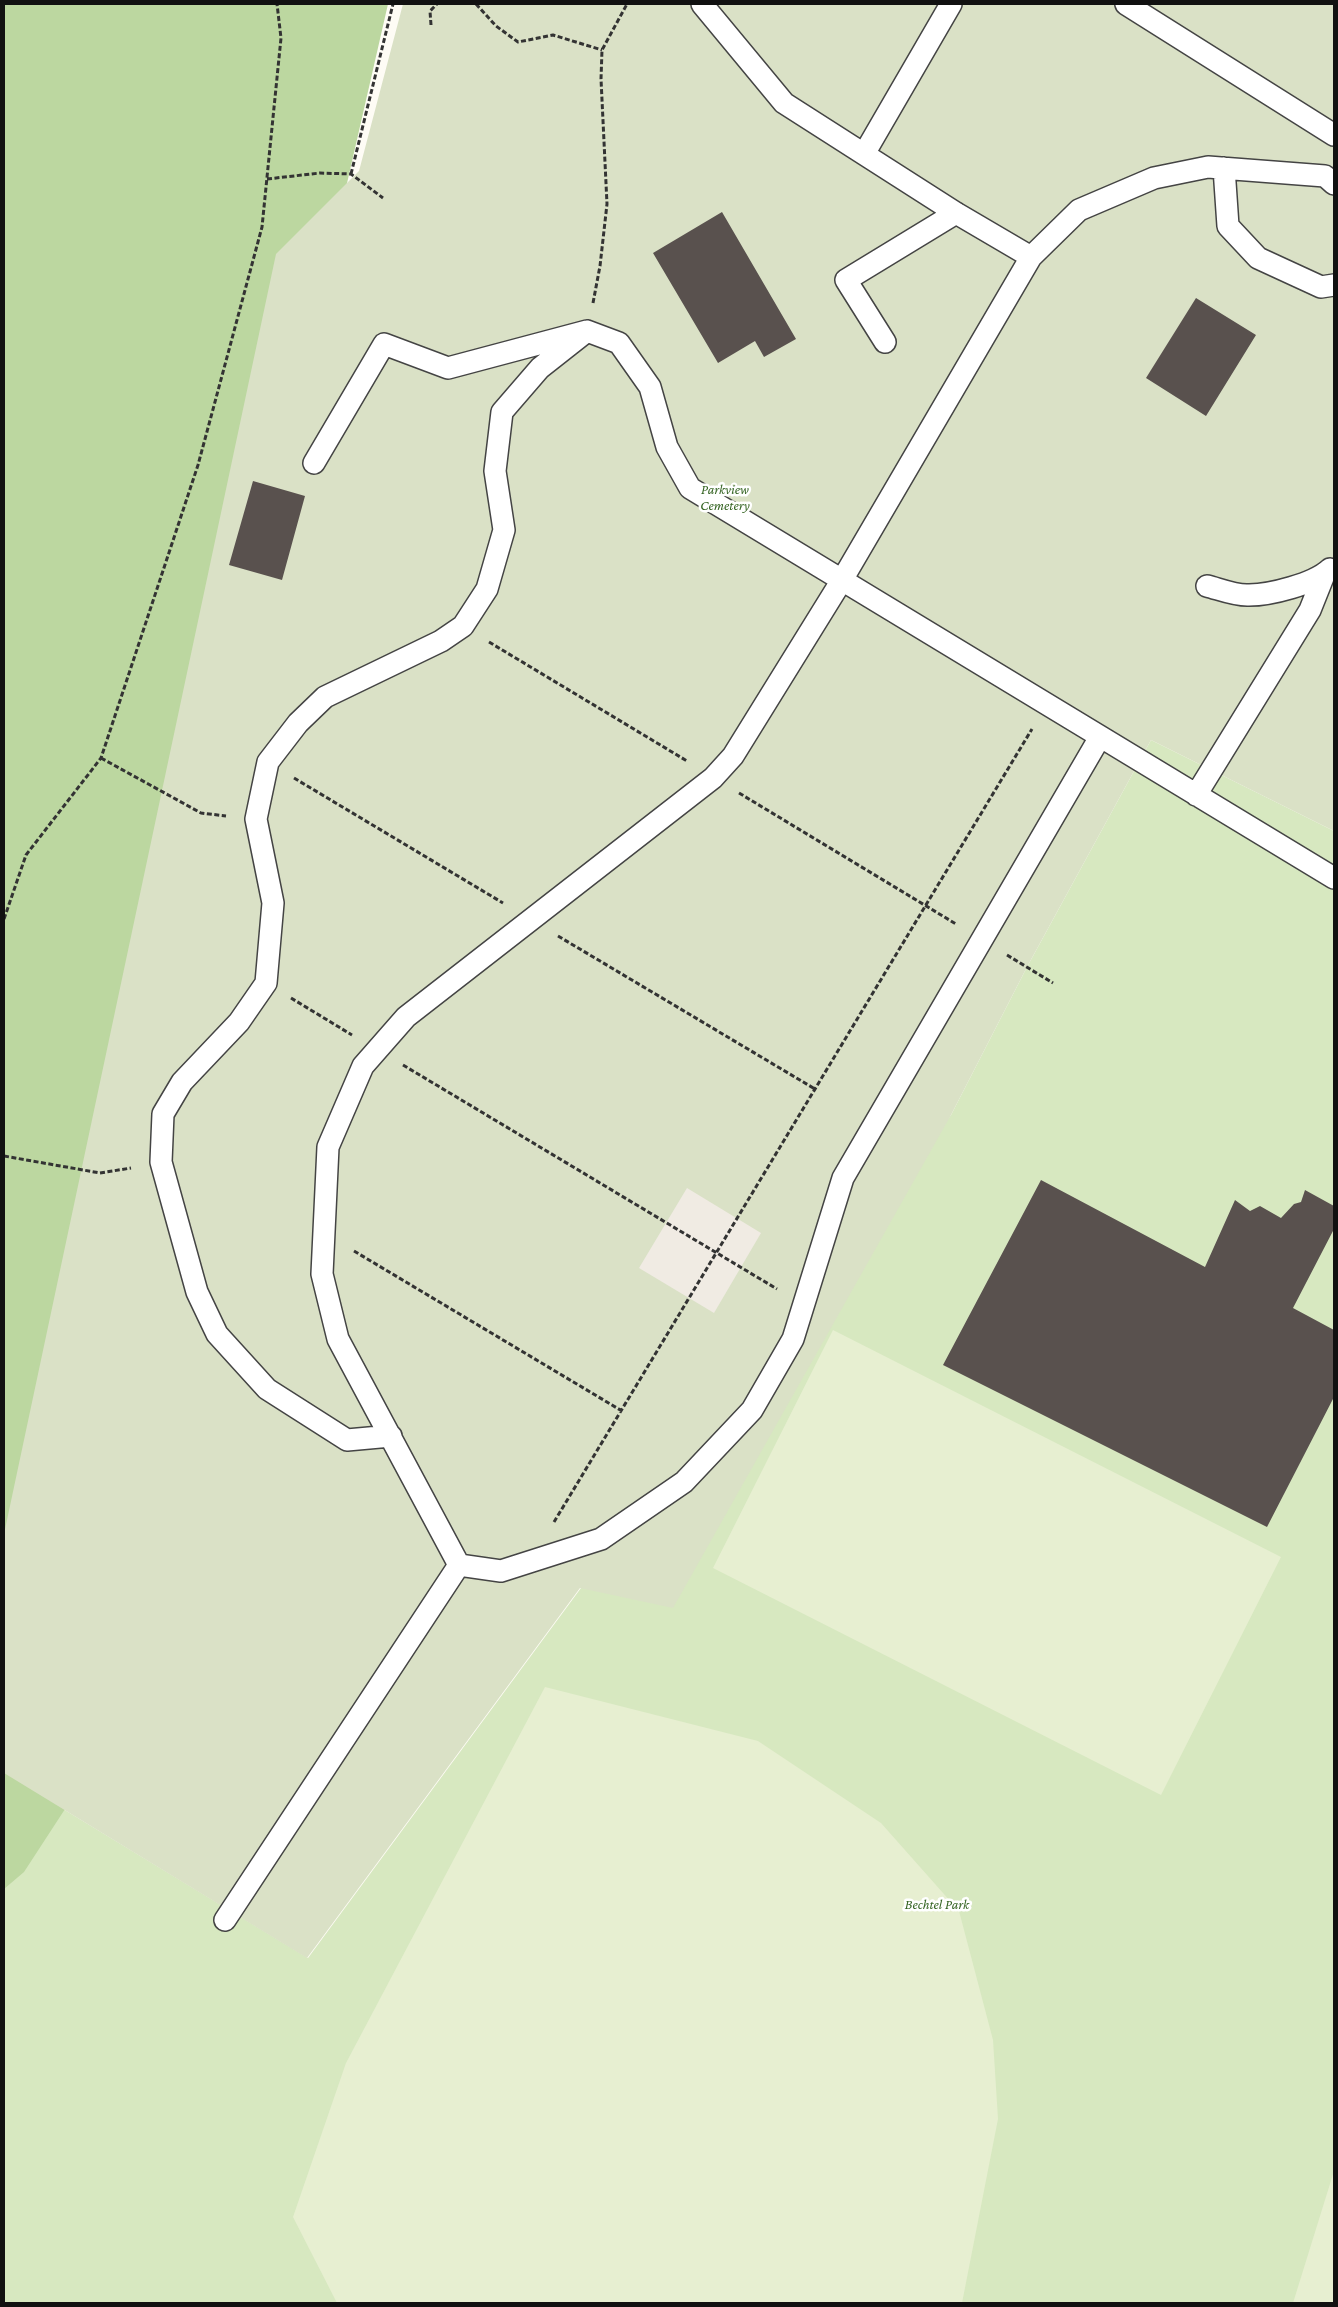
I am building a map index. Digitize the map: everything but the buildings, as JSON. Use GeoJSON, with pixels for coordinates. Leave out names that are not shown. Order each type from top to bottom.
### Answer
{"type":"FeatureCollection","features":[{"type":"Feature","properties":{"kind":"lane"},"geometry":{"type":"LineString","coordinates":[[702,4],[784,103],[956,213],[1031,257]]}},
{"type":"Feature","properties":{"kind":"lane"},"geometry":{"type":"LineString","coordinates":[[864,154],[951,4]]}},
{"type":"Feature","properties":{"kind":"lane"},"geometry":{"type":"LineString","coordinates":[[1126,4],[1334,135]]}},
{"type":"Feature","properties":{"kind":"lane"},"geometry":{"type":"LineString","coordinates":[[459,1565],[338,1339],[322,1274],[328,1146],[363,1066],[406,1017],[713,778],[733,756],[842,580],[1031,257],[1080,210],[1154,178],[1208,167],[1331,174]]}},
{"type":"Feature","properties":{"kind":"lane"},"geometry":{"type":"LineString","coordinates":[[1224,168],[1228,226],[1258,258],[1322,287],[1334,285]]}},
{"type":"Feature","properties":{"kind":"lane"},"geometry":{"type":"LineString","coordinates":[[885,342],[846,280],[956,213]]}},
{"type":"Feature","properties":{"kind":"lane"},"geometry":{"type":"LineString","coordinates":[[391,1436],[347,1440],[267,1389],[217,1334],[197,1292],[161,1162],[163,1114],[182,1082],[239,1022],[266,983],[273,903],[256,819],[268,762],[298,723],[325,697],[441,641],[463,626],[487,589],[504,530],[495,471],[502,412],[540,368],[587,330]]}},
{"type":"Feature","properties":{"kind":"lane"},"geometry":{"type":"LineString","coordinates":[[314,463],[384,344],[448,368],[587,330],[619,343],[650,387],[667,446],[690,488],[1334,878]]}},
{"type":"Feature","properties":{"kind":"lane"},"geometry":{"type":"LineString","coordinates":[[1207,586],[1248,596],[1287,589],[1329,570]]}},
{"type":"Feature","properties":{"kind":"lane"},"geometry":{"type":"LineString","coordinates":[[1196,795],[1310,610],[1329,570]]}},
{"type":"Feature","properties":{"kind":"lane"},"geometry":{"type":"LineString","coordinates":[[459,1565],[501,1571],[601,1539],[684,1482],[752,1410],[793,1339],[843,1178],[1100,737]]}},
{"type":"Feature","properties":{"kind":"lane"},"geometry":{"type":"LineString","coordinates":[[225,1920],[459,1565]]}},
{"type":"Feature","properties":{"kind":"path"},"geometry":{"type":"LineString","coordinates":[[4,919],[26,854],[101,758],[198,465],[262,227],[281,38],[277,4]]}},
{"type":"Feature","properties":{"kind":"path"},"geometry":{"type":"LineString","coordinates":[[351,174],[393,4]]}},
{"type":"Feature","properties":{"kind":"path"},"geometry":{"type":"LineString","coordinates":[[431,25],[430,11],[437,4]]}},
{"type":"Feature","properties":{"kind":"path"},"geometry":{"type":"LineString","coordinates":[[476,4],[496,26],[518,42],[553,35],[602,50]]}},
{"type":"Feature","properties":{"kind":"path"},"geometry":{"type":"LineString","coordinates":[[587,330],[600,266],[607,204],[601,79],[602,50],[614,24],[627,4]]}},
{"type":"Feature","properties":{"kind":"path"},"geometry":{"type":"LineString","coordinates":[[267,179],[320,173],[351,174],[383,198]]}},
{"type":"Feature","properties":{"kind":"path"},"geometry":{"type":"LineString","coordinates":[[463,626],[1053,983]]}},
{"type":"Feature","properties":{"kind":"path"},"geometry":{"type":"LineString","coordinates":[[531,1561],[1046,705]]}},
{"type":"Feature","properties":{"kind":"path"},"geometry":{"type":"LineString","coordinates":[[101,758],[201,813],[256,819]]}},
{"type":"Feature","properties":{"kind":"path"},"geometry":{"type":"LineString","coordinates":[[266,983],[804,1304]]}},
{"type":"Feature","properties":{"kind":"path"},"geometry":{"type":"LineString","coordinates":[[4,1156],[100,1173],[161,1162]]}},
{"type":"Feature","properties":{"kind":"path"},"geometry":{"type":"LineString","coordinates":[[324,1233],[622,1411]]}},
{"type":"Feature","properties":{"kind":"green space"},"geometry":{"type":"Polygon","coordinates":[[[4,4],[388,4],[89,1311],[138,1697],[24,1872],[4,1889],[4,4]]]}},
{"type":"Feature","properties":{"kind":"green space","name":"Parkview Cemetery"},"geometry":{"type":"Polygon","coordinates":[[[403,4],[1334,4],[1334,831],[1151,740],[1027,967],[951,1115],[673,1608],[580,1588],[307,1958],[4,1773],[4,1534],[276,254],[359,171],[403,4]]]}},
{"type":"Feature","properties":{"kind":"green space","name":"Bechtel Park"},"geometry":{"type":"Polygon","coordinates":[[[1151,740],[1334,831],[1334,2303],[4,2303],[4,1773],[308,1958],[581,1588],[951,1115],[1027,967],[1151,740]]]}},
{"type":"Feature","properties":{"kind":"green space"},"geometry":{"type":"Polygon","coordinates":[[[833,1330],[1281,1557],[1161,1795],[713,1568],[833,1330]]]}},
{"type":"Feature","properties":{"kind":"green space"},"geometry":{"type":"Polygon","coordinates":[[[545,1687],[758,1741],[881,1823],[959,1911],[993,2040],[998,2119],[962,2303],[337,2303],[293,2217],[346,2063],[545,1687]]]}},
{"type":"Feature","properties":{"kind":"green space"},"geometry":{"type":"Polygon","coordinates":[[[1334,2171],[1334,2303],[1293,2303],[1334,2171]]]}},
{"type":"Feature","properties":{"kind":"shaded area"},"geometry":{"type":"Polygon","coordinates":[[[687,1188],[761,1233],[714,1313],[639,1268],[687,1188]]]}}]}
